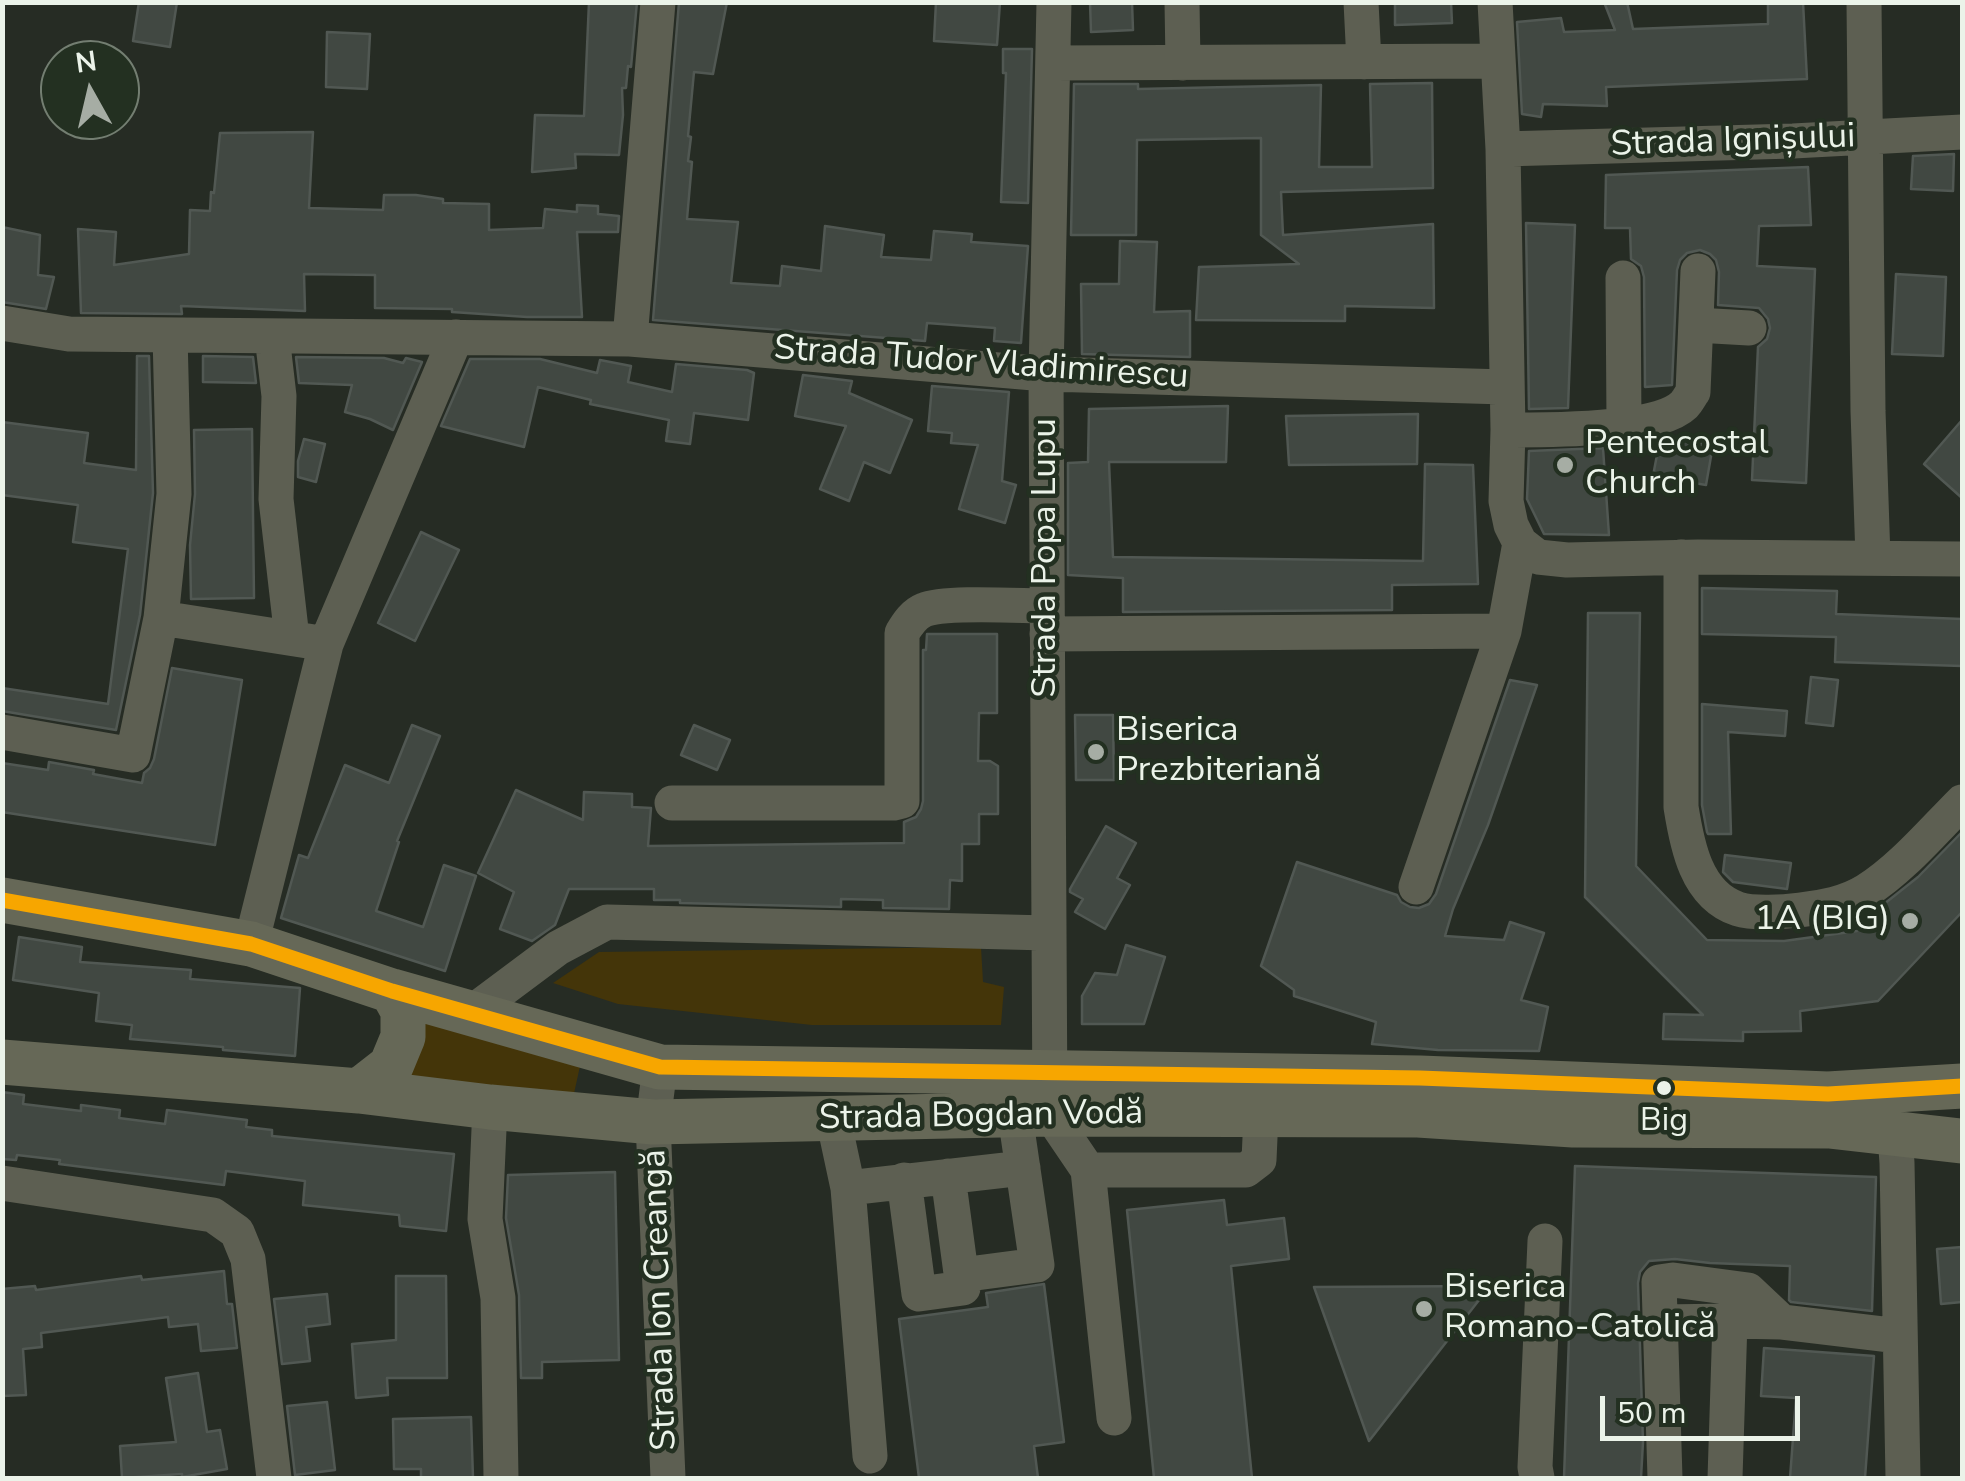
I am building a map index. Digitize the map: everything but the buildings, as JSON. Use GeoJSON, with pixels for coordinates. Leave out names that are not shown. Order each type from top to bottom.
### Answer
{"type":"FeatureCollection","features":[{"type":"Feature","properties":{"kind":"main road","name":"Strada Bogdan Vodă"},"geometry":{"type":"LineString","coordinates":[[2,900],[250,944],[660,1068],[1038,1101],[1260,1115],[1418,1115],[1573,1125],[1829,1126],[1962,1141]]}},
{"type":"Feature","properties":{"kind":"main road"},"geometry":{"type":"LineString","coordinates":[[359,1090],[391,1066],[403,1037],[404,1011],[392,990]]}},
{"type":"Feature","properties":{"kind":"main road","name":"Strada Bogdan Vodă"},"geometry":{"type":"LineString","coordinates":[[2,1062],[359,1090],[653,1122],[833,1118],[1038,1101],[1420,1078],[1828,1094],[1962,1086]]}},
{"type":"Feature","properties":{"kind":"main road"},"geometry":{"type":"LineString","coordinates":[[1962,1095],[1956,1112],[1962,1141]]}},
{"type":"Feature","properties":{"kind":"street"},"geometry":{"type":"LineString","coordinates":[[630,338],[658,2]]}},
{"type":"Feature","properties":{"kind":"street","name":"Strada Popa Lupu"},"geometry":{"type":"LineString","coordinates":[[961,1275],[1036,1265],[1023,1168],[1038,1101],[1048,933],[1046,374],[1054,2]]}},
{"type":"Feature","properties":{"kind":"street"},"geometry":{"type":"LineString","coordinates":[[1182,2],[1183,62]]}},
{"type":"Feature","properties":{"kind":"street"},"geometry":{"type":"LineString","coordinates":[[1361,2],[1364,62]]}},
{"type":"Feature","properties":{"kind":"street"},"geometry":{"type":"LineString","coordinates":[[1495,2],[1503,149],[1506,501],[1520,543],[1538,557],[1567,560],[1962,558]]}},
{"type":"Feature","properties":{"kind":"street"},"geometry":{"type":"LineString","coordinates":[[1864,2],[1873,558]]}},
{"type":"Feature","properties":{"kind":"street"},"geometry":{"type":"LineString","coordinates":[[1052,63],[1498,61]]}},
{"type":"Feature","properties":{"kind":"street","name":"Strada Ignișului"},"geometry":{"type":"LineString","coordinates":[[1503,149],[1962,132]]}},
{"type":"Feature","properties":{"kind":"street"},"geometry":{"type":"LineString","coordinates":[[1508,430],[1624,424],[1660,418],[1685,405],[1692,392],[1698,271]]}},
{"type":"Feature","properties":{"kind":"street"},"geometry":{"type":"LineString","coordinates":[[1623,278],[1624,424]]}},
{"type":"Feature","properties":{"kind":"street","name":"Strada Tudor Vladimirescu"},"geometry":{"type":"LineString","coordinates":[[2,322],[70,334],[630,338],[1046,374],[1506,387]]}},
{"type":"Feature","properties":{"kind":"street"},"geometry":{"type":"LineString","coordinates":[[1696,325],[1748,328]]}},
{"type":"Feature","properties":{"kind":"street"},"geometry":{"type":"LineString","coordinates":[[2,732],[133,755],[161,618],[174,494],[170,335]]}},
{"type":"Feature","properties":{"kind":"street"},"geometry":{"type":"LineString","coordinates":[[272,336],[279,396],[276,499],[309,641]]}},
{"type":"Feature","properties":{"kind":"street"},"geometry":{"type":"LineString","coordinates":[[250,944],[309,641],[456,337]]}},
{"type":"Feature","properties":{"kind":"street"},"geometry":{"type":"LineString","coordinates":[[1416,888],[1504,631],[1520,543]]}},
{"type":"Feature","properties":{"kind":"street"},"geometry":{"type":"LineString","coordinates":[[1681,557],[1682,807],[1686,841],[1700,878],[1720,900],[1741,910],[1790,911],[1833,906],[1864,892],[1890,873],[1962,802]]}},
{"type":"Feature","properties":{"kind":"street"},"geometry":{"type":"LineString","coordinates":[[672,803],[902,801],[902,633],[912,618],[926,608],[952,606],[1047,620],[1504,631]]}},
{"type":"Feature","properties":{"kind":"street"},"geometry":{"type":"LineString","coordinates":[[161,618],[309,641]]}},
{"type":"Feature","properties":{"kind":"street"},"geometry":{"type":"LineString","coordinates":[[471,1012],[558,948],[607,922],[1048,933]]}},
{"type":"Feature","properties":{"kind":"street","name":"Strada Ion Creangă"},"geometry":{"type":"LineString","coordinates":[[660,1068],[653,1122],[668,1478]]}},
{"type":"Feature","properties":{"kind":"street"},"geometry":{"type":"LineString","coordinates":[[1038,1101],[1088,1170],[1114,1418]]}},
{"type":"Feature","properties":{"kind":"street"},"geometry":{"type":"LineString","coordinates":[[490,1106],[485,1219],[498,1298],[501,1478]]}},
{"type":"Feature","properties":{"kind":"street"},"geometry":{"type":"LineString","coordinates":[[1088,1170],[1246,1170],[1259,1160],[1260,1115]]}},
{"type":"Feature","properties":{"kind":"street"},"geometry":{"type":"LineString","coordinates":[[833,1118],[848,1188],[870,1456]]}},
{"type":"Feature","properties":{"kind":"street"},"geometry":{"type":"LineString","coordinates":[[1894,1134],[1903,1478]]}},
{"type":"Feature","properties":{"kind":"street"},"geometry":{"type":"LineString","coordinates":[[848,1188],[1023,1168]]}},
{"type":"Feature","properties":{"kind":"street"},"geometry":{"type":"LineString","coordinates":[[904,1180],[919,1294],[963,1288],[948,1176]]}},
{"type":"Feature","properties":{"kind":"street"},"geometry":{"type":"LineString","coordinates":[[2,1183],[213,1215],[238,1232],[248,1259],[274,1478]]}},
{"type":"Feature","properties":{"kind":"street"},"geometry":{"type":"LineString","coordinates":[[1537,1478],[1545,1241]]}},
{"type":"Feature","properties":{"kind":"street"},"geometry":{"type":"LineString","coordinates":[[1665,1478],[1660,1282],[1673,1280],[1748,1290],[1782,1322]]}},
{"type":"Feature","properties":{"kind":"street"},"geometry":{"type":"LineString","coordinates":[[1725,1478],[1730,1321]]}},
{"type":"Feature","properties":{"kind":"street"},"geometry":{"type":"LineString","coordinates":[[1660,1322],[1782,1322],[1899,1336]]}},
{"type":"Feature","properties":{"kind":"shaded area"},"geometry":{"type":"Polygon","coordinates":[[[981,947],[983,982],[1004,987],[1001,1025],[812,1025],[618,1004],[553,983],[599,952],[981,947]]]}},
{"type":"Feature","properties":{"kind":"shaded area"},"geometry":{"type":"Polygon","coordinates":[[[412,1017],[582,1057],[573,1098],[402,1081],[412,1017]]]}},
{"type":"Feature","properties":{"kind":"transit line"},"geometry":{"type":"LineString","coordinates":[[2,900],[251,944],[392,991],[660,1067],[1420,1078],[1828,1094],[1962,1086]]}},
{"type":"Feature","properties":{"kind":"place","name":"Pentecostal Church"},"geometry":{"type":"Point","coordinates":[1565,465]}},
{"type":"Feature","properties":{"kind":"place","name":"Biserica Prezbiteriană"},"geometry":{"type":"Point","coordinates":[1096,752]}},
{"type":"Feature","properties":{"kind":"place","name":"1A (BIG)"},"geometry":{"type":"Point","coordinates":[1910,921]}},
{"type":"Feature","properties":{"kind":"place","name":"Big"},"geometry":{"type":"Point","coordinates":[1664,1088]}},
{"type":"Feature","properties":{"kind":"place","name":"Biserica Romano-Catolică"},"geometry":{"type":"Point","coordinates":[1424,1309]}}]}
